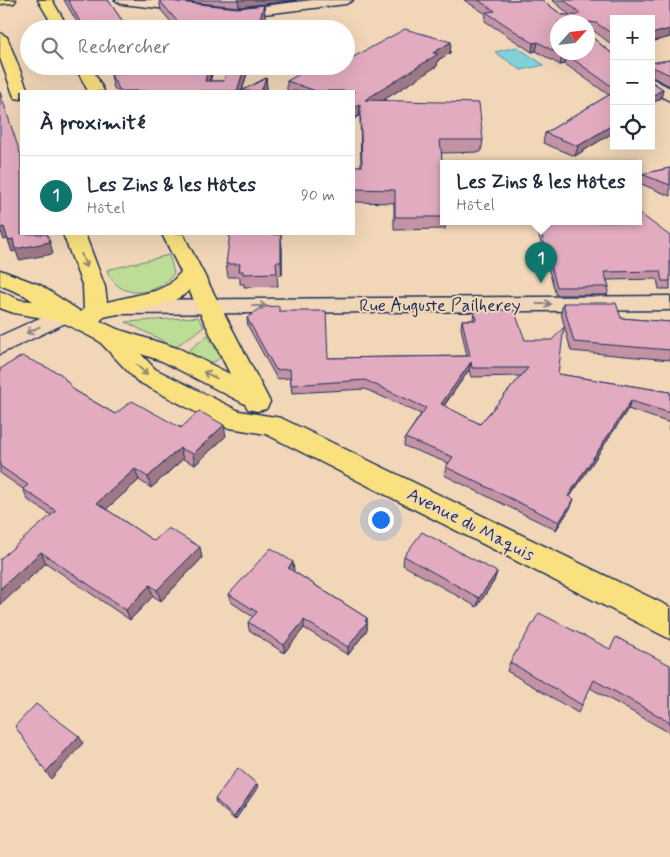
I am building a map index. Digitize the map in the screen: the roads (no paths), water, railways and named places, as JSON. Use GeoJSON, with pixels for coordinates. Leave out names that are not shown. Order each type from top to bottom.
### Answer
{"type":"FeatureCollection","features":[{"type":"Feature","properties":{"kind":"main road"},"geometry":{"type":"LineString","coordinates":[[0,0],[9,0]]}},
{"type":"Feature","properties":{"kind":"main road"},"geometry":{"type":"LineString","coordinates":[[45,0],[57,20]]}},
{"type":"Feature","properties":{"kind":"main road"},"geometry":{"type":"LineString","coordinates":[[0,37],[20,91]]}},
{"type":"Feature","properties":{"kind":"main road"},"geometry":{"type":"LineString","coordinates":[[88,75],[95,90]]}},
{"type":"Feature","properties":{"kind":"main road"},"geometry":{"type":"LineString","coordinates":[[74,235],[94,288],[91,314]]}},
{"type":"Feature","properties":{"kind":"main road"},"geometry":{"type":"LineString","coordinates":[[174,235],[193,271],[253,397],[271,425]]}},
{"type":"Feature","properties":{"kind":"main road"},"geometry":{"type":"LineString","coordinates":[[0,298],[14,306],[91,314],[162,296],[178,289],[193,271]]}},
{"type":"Feature","properties":{"kind":"main road"},"geometry":{"type":"LineString","coordinates":[[0,277],[91,314],[108,334],[171,355],[253,397]]}},
{"type":"Feature","properties":{"kind":"main road","name":"Avenue du Maquis"},"geometry":{"type":"LineString","coordinates":[[108,334],[146,375],[234,420],[271,425],[670,624]]}},
{"type":"Feature","properties":{"kind":"street"},"geometry":{"type":"LineString","coordinates":[[122,0],[239,13],[346,0]]}},
{"type":"Feature","properties":{"kind":"street"},"geometry":{"type":"LineString","coordinates":[[221,0],[239,13]]}},
{"type":"Feature","properties":{"kind":"street"},"geometry":{"type":"LineString","coordinates":[[237,20],[239,13]]}},
{"type":"Feature","properties":{"kind":"street"},"geometry":{"type":"LineString","coordinates":[[216,90],[221,75]]}},
{"type":"Feature","properties":{"kind":"street"},"geometry":{"type":"LineString","coordinates":[[655,86],[670,96]]}},
{"type":"Feature","properties":{"kind":"street","name":"Rue Auguste Pailherey"},"geometry":{"type":"LineString","coordinates":[[91,314],[210,306],[670,303]]}},
{"type":"Feature","properties":{"kind":"street"},"geometry":{"type":"LineString","coordinates":[[0,346],[91,314]]}},
{"type":"Feature","properties":{"kind":"water"},"geometry":{"type":"Polygon","coordinates":[[[517,47],[544,65],[521,70],[495,52],[517,47]]]}},
{"type":"Feature","properties":{"kind":"place","name":"Les Zins & les Hôtes"},"geometry":{"type":"Point","coordinates":[541,283]}}]}
